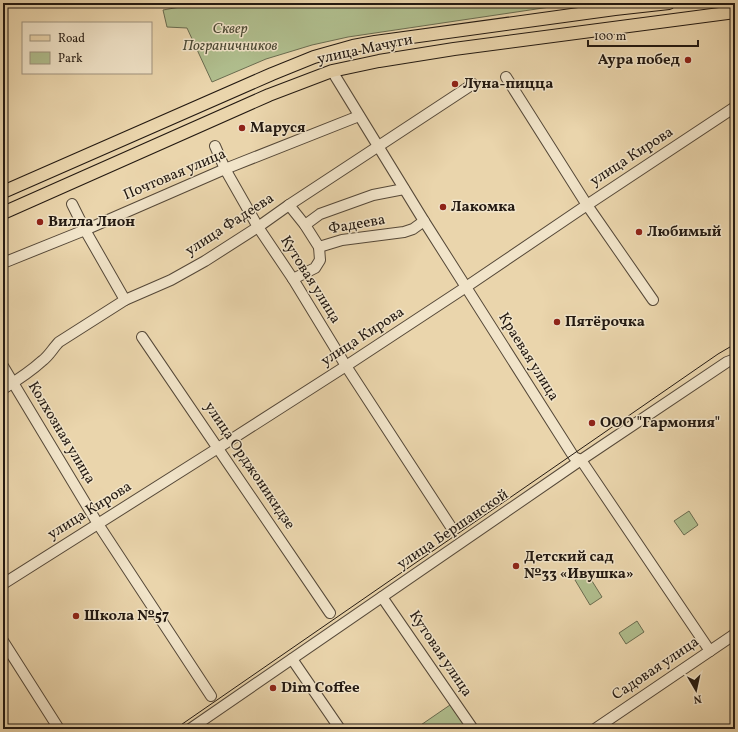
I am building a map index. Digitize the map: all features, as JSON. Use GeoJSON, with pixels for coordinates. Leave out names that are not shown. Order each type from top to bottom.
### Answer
{"type":"FeatureCollection","features":[{"type":"Feature","properties":{"kind":"main road","name":"улица Мачуги"},"geometry":{"type":"LineString","coordinates":[[3,192],[264,77],[314,57],[353,46],[375,42],[615,6],[669,3]]}},
{"type":"Feature","properties":{"kind":"main road","name":"улица Мачуги"},"geometry":{"type":"LineString","coordinates":[[3,213],[269,95],[332,71],[379,61],[454,49],[735,12]]}},
{"type":"Feature","properties":{"kind":"street","name":"Краевая улица"},"geometry":{"type":"LineString","coordinates":[[332,71],[424,221],[572,454],[581,460],[710,651]]}},
{"type":"Feature","properties":{"kind":"street"},"geometry":{"type":"LineString","coordinates":[[506,76],[587,205],[653,300]]}},
{"type":"Feature","properties":{"kind":"street","name":"улица Фадеева"},"geometry":{"type":"LineString","coordinates":[[3,389],[44,361],[59,342],[125,300],[171,280],[258,227],[473,84]]}},
{"type":"Feature","properties":{"kind":"street","name":"улица Кирова"},"geometry":{"type":"LineString","coordinates":[[3,584],[346,366],[735,107]]}},
{"type":"Feature","properties":{"kind":"street","name":"Почтовая улица"},"geometry":{"type":"LineString","coordinates":[[3,263],[85,230],[225,169],[359,116]]}},
{"type":"Feature","properties":{"kind":"street","name":"Кутовая улица"},"geometry":{"type":"LineString","coordinates":[[215,146],[225,169],[258,227],[293,279],[346,366],[452,527]]}},
{"type":"Feature","properties":{"kind":"street"},"geometry":{"type":"LineString","coordinates":[[304,225],[320,214],[373,195],[404,189]]}},
{"type":"Feature","properties":{"kind":"street"},"geometry":{"type":"LineString","coordinates":[[72,204],[125,300]]}},
{"type":"Feature","properties":{"kind":"street","name":"Фадеева"},"geometry":{"type":"LineString","coordinates":[[289,205],[319,247],[342,240],[404,232],[413,229],[424,221]]}},
{"type":"Feature","properties":{"kind":"street"},"geometry":{"type":"LineString","coordinates":[[293,279],[315,268],[320,260],[319,247]]}},
{"type":"Feature","properties":{"kind":"street","name":"улица Орджоникидзе"},"geometry":{"type":"LineString","coordinates":[[142,337],[330,613]]}},
{"type":"Feature","properties":{"kind":"street","name":"улица Бершанской"},"geometry":{"type":"LineString","coordinates":[[190,729],[581,460],[727,362],[735,359]]}},
{"type":"Feature","properties":{"kind":"street","name":"Колхозная улица"},"geometry":{"type":"LineString","coordinates":[[3,366],[98,524],[211,696]]}},
{"type":"Feature","properties":{"kind":"street","name":"Кутовая улица"},"geometry":{"type":"LineString","coordinates":[[382,597],[473,729]]}},
{"type":"Feature","properties":{"kind":"street","name":"Садовая улица"},"geometry":{"type":"LineString","coordinates":[[595,729],[735,634]]}},
{"type":"Feature","properties":{"kind":"street"},"geometry":{"type":"LineString","coordinates":[[3,641],[58,729]]}},
{"type":"Feature","properties":{"kind":"street"},"geometry":{"type":"LineString","coordinates":[[292,659],[340,729]]}},
{"type":"Feature","properties":{"kind":"green space","name":"Сквер Пограничников"},"geometry":{"type":"Polygon","coordinates":[[[202,3],[577,3],[348,37],[312,45],[266,59],[212,82],[187,28],[167,27],[163,10],[202,3]]]}},
{"type":"Feature","properties":{"kind":"green space"},"geometry":{"type":"Polygon","coordinates":[[[689,511],[698,525],[684,535],[674,521],[689,511]]]}},
{"type":"Feature","properties":{"kind":"green space"},"geometry":{"type":"Polygon","coordinates":[[[587,573],[602,597],[590,605],[575,580],[587,573]]]}},
{"type":"Feature","properties":{"kind":"green space"},"geometry":{"type":"Polygon","coordinates":[[[637,621],[644,632],[626,644],[619,633],[637,621]]]}},
{"type":"Feature","properties":{"kind":"green space"},"geometry":{"type":"Polygon","coordinates":[[[450,705],[467,729],[415,729],[450,705]]]}},
{"type":"Feature","properties":{"kind":"tram line"},"geometry":{"type":"LineString","coordinates":[[175,729],[718,354],[735,344]]}},
{"type":"Feature","properties":{"kind":"place","name":"Аура побед"},"geometry":{"type":"Point","coordinates":[688,60]}},
{"type":"Feature","properties":{"kind":"place","name":"Луна-пицца"},"geometry":{"type":"Point","coordinates":[455,84]}},
{"type":"Feature","properties":{"kind":"place","name":"Маруся"},"geometry":{"type":"Point","coordinates":[242,128]}},
{"type":"Feature","properties":{"kind":"place","name":"Лакомка"},"geometry":{"type":"Point","coordinates":[443,207]}},
{"type":"Feature","properties":{"kind":"place","name":"Вилла Лион"},"geometry":{"type":"Point","coordinates":[40,222]}},
{"type":"Feature","properties":{"kind":"place","name":"Любимый"},"geometry":{"type":"Point","coordinates":[639,232]}},
{"type":"Feature","properties":{"kind":"place","name":"Пятёрочка"},"geometry":{"type":"Point","coordinates":[557,322]}},
{"type":"Feature","properties":{"kind":"place","name":"ООО \"Гармония\""},"geometry":{"type":"Point","coordinates":[592,423]}},
{"type":"Feature","properties":{"kind":"place","name":"Детский сад №33 «Ивушка»"},"geometry":{"type":"Point","coordinates":[516,566]}},
{"type":"Feature","properties":{"kind":"place","name":"Школа №57"},"geometry":{"type":"Point","coordinates":[76,616]}},
{"type":"Feature","properties":{"kind":"place","name":"Dim Coffee"},"geometry":{"type":"Point","coordinates":[273,688]}}]}
